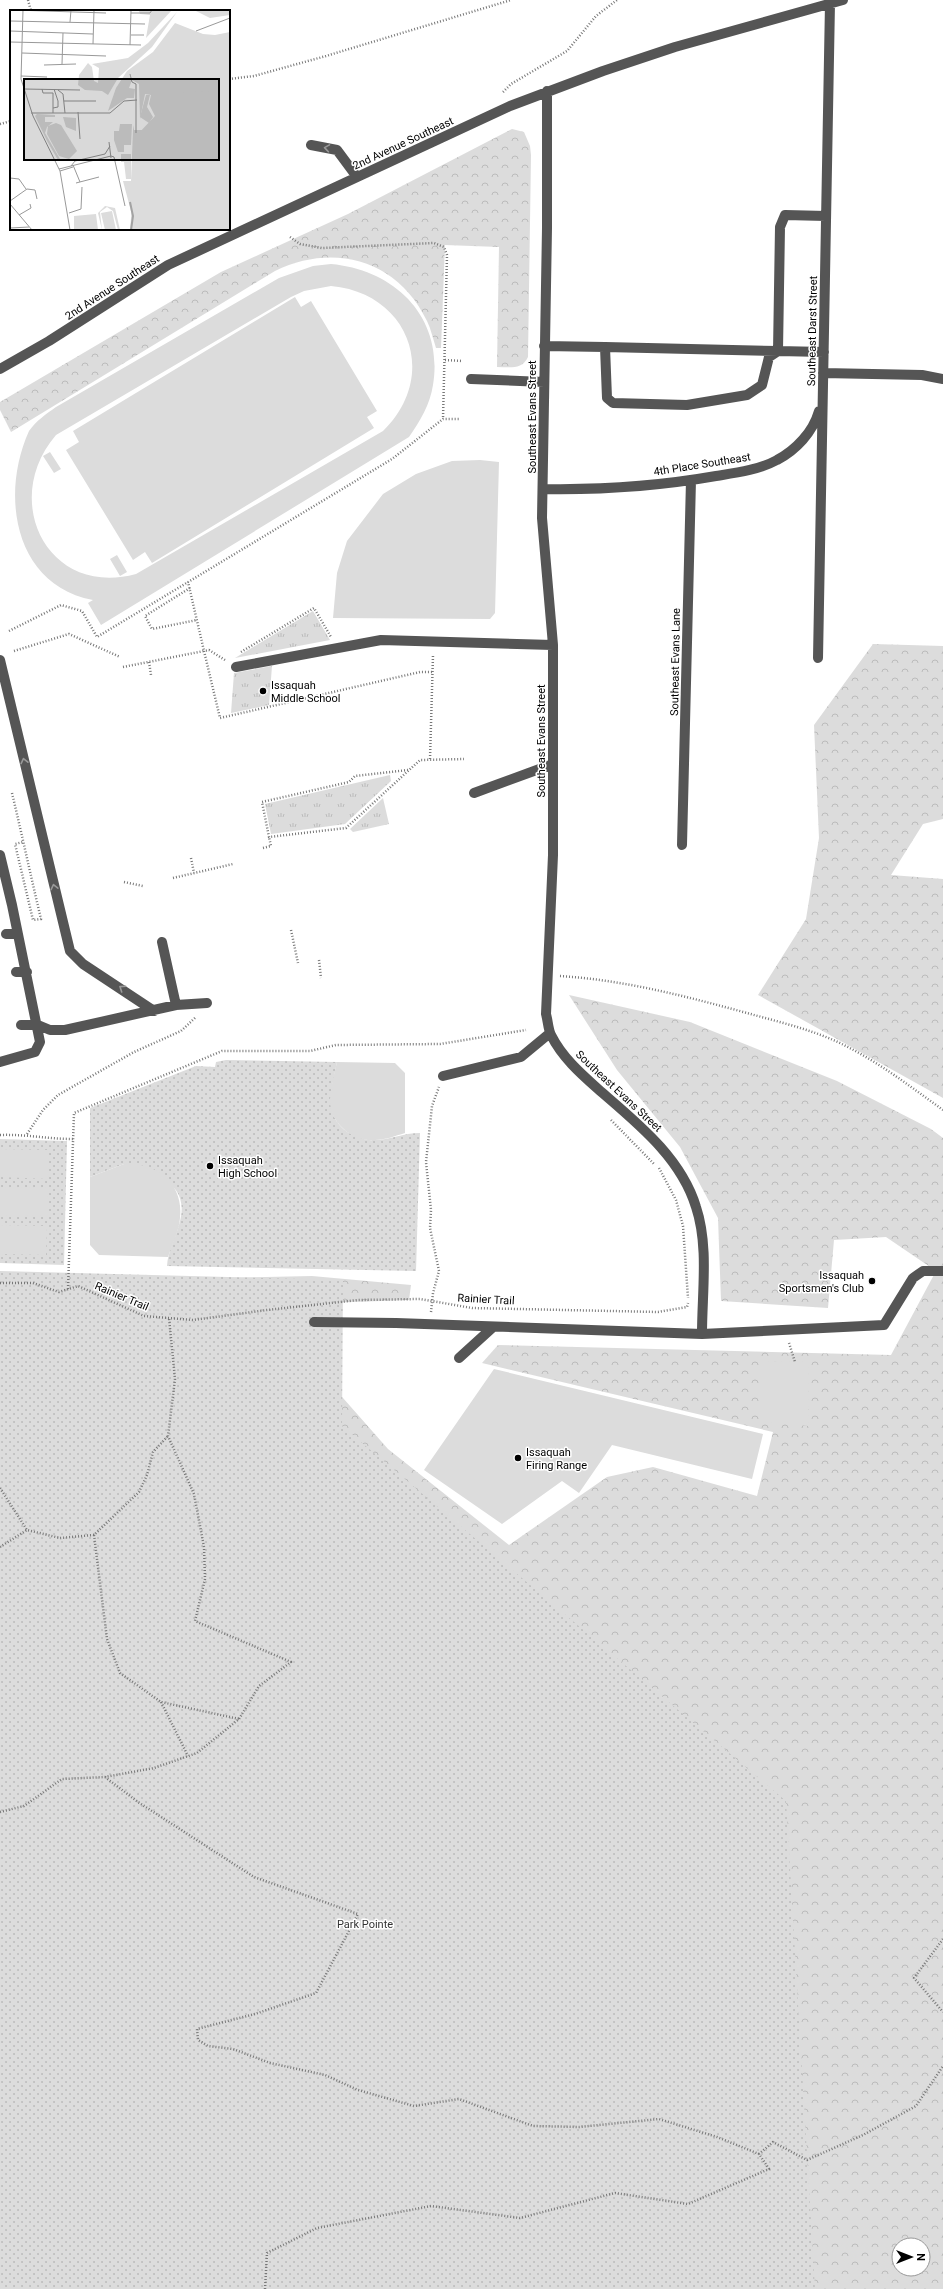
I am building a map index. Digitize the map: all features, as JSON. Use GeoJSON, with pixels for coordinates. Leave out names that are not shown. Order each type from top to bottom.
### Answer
{"type":"FeatureCollection","features":[{"type":"Feature","properties":{"kind":"street","name":"2nd Avenue Southeast"},"geometry":{"type":"LineString","coordinates":[[0,369],[74,326],[168,265],[547,91],[675,47],[843,0]]}},
{"type":"Feature","properties":{"kind":"street","name":"Southeast Darst Street"},"geometry":{"type":"LineString","coordinates":[[818,658],[830,3]]}},
{"type":"Feature","properties":{"kind":"street","name":"Southeast Evans Street"},"geometry":{"type":"LineString","coordinates":[[547,91],[547,220],[542,518],[552,645],[553,855],[546,1014],[550,1033],[561,1052],[578,1071],[648,1134],[687,1184],[701,1223],[703,1252],[702,1334]]}},
{"type":"Feature","properties":{"kind":"street"},"geometry":{"type":"LineString","coordinates":[[311,146],[337,150],[357,177]]}},
{"type":"Feature","properties":{"kind":"street"},"geometry":{"type":"LineString","coordinates":[[778,351],[780,227],[785,216],[826,216]]}},
{"type":"Feature","properties":{"kind":"street"},"geometry":{"type":"LineString","coordinates":[[544,346],[824,352]]}},
{"type":"Feature","properties":{"kind":"street"},"geometry":{"type":"LineString","coordinates":[[605,347],[607,398],[613,403],[687,405],[748,395],[762,386],[769,357],[778,351]]}},
{"type":"Feature","properties":{"kind":"street"},"geometry":{"type":"LineString","coordinates":[[823,373],[922,375],[943,379]]}},
{"type":"Feature","properties":{"kind":"street"},"geometry":{"type":"LineString","coordinates":[[471,379],[544,382]]}},
{"type":"Feature","properties":{"kind":"street","name":"4th Place Southeast"},"geometry":{"type":"LineString","coordinates":[[543,489],[639,486],[691,480],[767,465],[783,457],[799,444],[813,426],[821,405],[822,391]]}},
{"type":"Feature","properties":{"kind":"street","name":"Southeast Evans Lane"},"geometry":{"type":"LineString","coordinates":[[682,845],[691,480]]}},
{"type":"Feature","properties":{"kind":"street"},"geometry":{"type":"LineString","coordinates":[[236,667],[381,640],[552,645]]}},
{"type":"Feature","properties":{"kind":"street"},"geometry":{"type":"LineString","coordinates":[[0,660],[70,951],[83,964],[154,1011]]}},
{"type":"Feature","properties":{"kind":"street"},"geometry":{"type":"LineString","coordinates":[[474,794],[553,764]]}},
{"type":"Feature","properties":{"kind":"street"},"geometry":{"type":"LineString","coordinates":[[0,855],[4,883],[18,934],[38,1026],[40,1042],[35,1052],[0,1062]]}},
{"type":"Feature","properties":{"kind":"street"},"geometry":{"type":"LineString","coordinates":[[6,934],[18,934]]}},
{"type":"Feature","properties":{"kind":"street"},"geometry":{"type":"LineString","coordinates":[[162,942],[176,1005]]}},
{"type":"Feature","properties":{"kind":"street"},"geometry":{"type":"LineString","coordinates":[[16,972],[26,972]]}},
{"type":"Feature","properties":{"kind":"street"},"geometry":{"type":"LineString","coordinates":[[21,1025],[38,1026],[50,1030],[65,1030],[176,1005],[207,1003]]}},
{"type":"Feature","properties":{"kind":"street"},"geometry":{"type":"LineString","coordinates":[[443,1076],[521,1057],[550,1033]]}},
{"type":"Feature","properties":{"kind":"street"},"geometry":{"type":"LineString","coordinates":[[314,1322],[702,1334],[884,1325],[912,1278],[924,1272],[943,1271]]}},
{"type":"Feature","properties":{"kind":"street"},"geometry":{"type":"LineString","coordinates":[[459,1358],[492,1328]]}},
{"type":"Feature","properties":{"kind":"path"},"geometry":{"type":"LineString","coordinates":[[28,0],[31,10]]}},
{"type":"Feature","properties":{"kind":"path"},"geometry":{"type":"LineString","coordinates":[[230,79],[254,76],[312,60],[511,0]]}},
{"type":"Feature","properties":{"kind":"path"},"geometry":{"type":"LineString","coordinates":[[503,92],[511,84],[567,51],[596,16],[617,0]]}},
{"type":"Feature","properties":{"kind":"path"},"geometry":{"type":"LineString","coordinates":[[0,124],[10,121]]}},
{"type":"Feature","properties":{"kind":"path"},"geometry":{"type":"LineString","coordinates":[[290,237],[300,244],[322,248],[421,243],[434,243],[444,247],[447,255],[443,419]]}},
{"type":"Feature","properties":{"kind":"path"},"geometry":{"type":"LineString","coordinates":[[444,360],[463,361]]}},
{"type":"Feature","properties":{"kind":"path"},"geometry":{"type":"LineString","coordinates":[[9,631],[61,605],[66,605],[82,611],[97,637],[392,459],[443,419],[460,419]]}},
{"type":"Feature","properties":{"kind":"path"},"geometry":{"type":"LineString","coordinates":[[188,582],[220,718],[420,672],[432,672]]}},
{"type":"Feature","properties":{"kind":"path"},"geometry":{"type":"LineString","coordinates":[[190,588],[144,616],[152,629],[197,620]]}},
{"type":"Feature","properties":{"kind":"path"},"geometry":{"type":"LineString","coordinates":[[239,652],[314,608],[337,648]]}},
{"type":"Feature","properties":{"kind":"path"},"geometry":{"type":"LineString","coordinates":[[14,651],[69,634],[120,657]]}},
{"type":"Feature","properties":{"kind":"path"},"geometry":{"type":"LineString","coordinates":[[430,759],[433,641]]}},
{"type":"Feature","properties":{"kind":"path"},"geometry":{"type":"LineString","coordinates":[[123,667],[209,650],[236,667]]}},
{"type":"Feature","properties":{"kind":"path"},"geometry":{"type":"LineString","coordinates":[[226,661],[233,657]]}},
{"type":"Feature","properties":{"kind":"path"},"geometry":{"type":"LineString","coordinates":[[148,662],[151,675]]}},
{"type":"Feature","properties":{"kind":"path"},"geometry":{"type":"LineString","coordinates":[[269,837],[346,828],[420,760],[464,759]]}},
{"type":"Feature","properties":{"kind":"path"},"geometry":{"type":"LineString","coordinates":[[263,848],[271,846],[262,802],[349,782],[355,776],[408,770]]}},
{"type":"Feature","properties":{"kind":"path"},"geometry":{"type":"LineString","coordinates":[[12,793],[41,919],[33,920],[15,844],[23,842]]}},
{"type":"Feature","properties":{"kind":"path"},"geometry":{"type":"LineString","coordinates":[[191,858],[194,873]]}},
{"type":"Feature","properties":{"kind":"path"},"geometry":{"type":"LineString","coordinates":[[173,878],[233,864]]}},
{"type":"Feature","properties":{"kind":"path"},"geometry":{"type":"LineString","coordinates":[[124,882],[143,886]]}},
{"type":"Feature","properties":{"kind":"path"},"geometry":{"type":"LineString","coordinates":[[291,930],[298,963]]}},
{"type":"Feature","properties":{"kind":"path"},"geometry":{"type":"LineString","coordinates":[[319,960],[321,978]]}},
{"type":"Feature","properties":{"kind":"path"},"geometry":{"type":"LineString","coordinates":[[571,976],[677,993],[788,1024],[844,1045],[895,1075],[943,1110]]}},
{"type":"Feature","properties":{"kind":"path"},"geometry":{"type":"LineString","coordinates":[[27,1134],[43,1110],[58,1095],[134,1052],[181,1030],[196,1016]]}},
{"type":"Feature","properties":{"kind":"path"},"geometry":{"type":"LineString","coordinates":[[68,1289],[74,1113],[222,1051],[310,1051],[336,1045],[440,1044],[526,1030]]}},
{"type":"Feature","properties":{"kind":"path"},"geometry":{"type":"LineString","coordinates":[[430,1325],[432,1302],[439,1270],[430,1228],[431,1210],[426,1162],[432,1106],[443,1076]]}},
{"type":"Feature","properties":{"kind":"path","name":"Rainier Trail"},"geometry":{"type":"LineString","coordinates":[[0,1283],[33,1283],[59,1292],[78,1286],[144,1316],[193,1320],[358,1300],[420,1299],[472,1308],[658,1312],[687,1307],[688,1301],[683,1226],[676,1200],[658,1167],[607,1117]]}},
{"type":"Feature","properties":{"kind":"path"},"geometry":{"type":"LineString","coordinates":[[20,1134],[20,1140]]}},
{"type":"Feature","properties":{"kind":"path"},"geometry":{"type":"LineString","coordinates":[[0,1135],[27,1134],[43,1138],[73,1139]]}},
{"type":"Feature","properties":{"kind":"path"},"geometry":{"type":"LineString","coordinates":[[0,1812],[24,1806],[62,1779],[105,1777],[154,1768],[197,1753],[239,1719],[259,1686],[291,1662],[195,1621],[205,1579],[204,1547],[194,1494],[168,1436],[175,1379],[169,1318]]}},
{"type":"Feature","properties":{"kind":"path"},"geometry":{"type":"LineString","coordinates":[[784,1329],[795,1362]]}},
{"type":"Feature","properties":{"kind":"path"},"geometry":{"type":"LineString","coordinates":[[0,1488],[27,1530],[60,1538],[94,1535],[139,1492],[153,1452],[168,1436]]}},
{"type":"Feature","properties":{"kind":"path"},"geometry":{"type":"LineString","coordinates":[[0,1546],[27,1530]]}},
{"type":"Feature","properties":{"kind":"path"},"geometry":{"type":"LineString","coordinates":[[94,1535],[107,1639],[120,1673],[161,1702],[239,1719]]}},
{"type":"Feature","properties":{"kind":"path"},"geometry":{"type":"LineString","coordinates":[[161,1702],[188,1756]]}},
{"type":"Feature","properties":{"kind":"path"},"geometry":{"type":"LineString","coordinates":[[105,1777],[138,1802],[254,1877],[358,1914],[316,1993],[255,2014],[197,2029],[198,2040],[208,2046],[233,2049],[270,2063],[325,2075],[358,2090],[414,2106],[459,2099],[533,2126],[579,2127],[659,2119],[717,2137],[759,2154],[769,2169],[688,2204],[614,2193],[520,2218],[431,2206],[317,2228],[266,2253],[265,2289]]}},
{"type":"Feature","properties":{"kind":"path"},"geometry":{"type":"LineString","coordinates":[[943,1939],[914,1978],[943,2012]]}},
{"type":"Feature","properties":{"kind":"path"},"geometry":{"type":"LineString","coordinates":[[759,2154],[773,2142],[807,2160],[863,2135],[916,2106],[943,2066]]}},
{"type":"Feature","properties":{"kind":"green space"},"geometry":{"type":"Polygon","coordinates":[[[512,129],[524,132],[530,146],[531,155],[528,357],[519,366],[497,367],[499,247],[445,245],[441,348],[436,348],[427,321],[415,300],[399,283],[382,271],[362,262],[341,258],[320,258],[297,262],[275,271],[11,432],[0,410],[0,402],[221,272],[348,214],[512,129]]]}},
{"type":"Feature","properties":{"kind":"green space"},"geometry":{"type":"Polygon","coordinates":[[[331,264],[354,268],[376,276],[395,287],[410,302],[423,319],[431,339],[434,361],[432,392],[421,419],[409,437],[101,625],[88,603],[93,600],[66,591],[46,576],[30,557],[20,534],[16,509],[16,482],[20,456],[29,431],[38,421],[56,407],[279,278],[313,266],[331,264]],[[331,286],[304,291],[291,297],[56,435],[40,461],[32,488],[33,514],[42,538],[57,558],[78,572],[105,578],[136,574],[383,431],[400,409],[410,386],[412,362],[408,340],[397,320],[380,304],[358,292],[331,286]]]}},
{"type":"Feature","properties":{"kind":"green space"},"geometry":{"type":"Polygon","coordinates":[[[295,297],[301,307],[311,301],[377,411],[367,417],[374,428],[152,563],[145,552],[133,560],[66,450],[79,442],[73,431],[295,297]]]}},
{"type":"Feature","properties":{"kind":"green space"},"geometry":{"type":"Polygon","coordinates":[[[50,452],[61,469],[54,473],[43,456],[50,452]]]}},
{"type":"Feature","properties":{"kind":"green space"},"geometry":{"type":"Polygon","coordinates":[[[480,460],[499,462],[495,613],[490,619],[333,618],[337,573],[347,541],[383,494],[416,474],[452,461],[480,460]]]}},
{"type":"Feature","properties":{"kind":"green space"},"geometry":{"type":"Polygon","coordinates":[[[117,555],[127,572],[120,576],[110,559],[117,555]]]}},
{"type":"Feature","properties":{"kind":"green space"},"geometry":{"type":"Polygon","coordinates":[[[313,611],[330,640],[235,658],[313,611]]]}},
{"type":"Feature","properties":{"kind":"green space"},"geometry":{"type":"Polygon","coordinates":[[[873,644],[943,646],[943,819],[923,824],[891,875],[943,879],[943,1098],[758,995],[806,919],[819,838],[814,725],[873,644]]]}},
{"type":"Feature","properties":{"kind":"green space"},"geometry":{"type":"Polygon","coordinates":[[[272,666],[269,705],[231,713],[234,673],[272,666]]]}},
{"type":"Feature","properties":{"kind":"green space"},"geometry":{"type":"Polygon","coordinates":[[[390,775],[391,781],[345,824],[271,834],[265,804],[390,775]]]}},
{"type":"Feature","properties":{"kind":"green space"},"geometry":{"type":"Polygon","coordinates":[[[383,798],[389,824],[353,832],[350,829],[383,798]]]}},
{"type":"Feature","properties":{"kind":"green space","name":"Park Pointe"},"geometry":{"type":"Polygon","coordinates":[[[569,995],[690,1022],[837,1081],[931,1129],[943,1138],[943,2289],[0,2289],[98,1281],[312,1276],[411,1285],[409,1300],[296,1304],[298,1347],[388,1449],[509,1545],[607,1477],[653,1467],[757,1496],[773,1432],[482,1363],[498,1345],[891,1355],[936,1271],[886,1237],[834,1240],[828,1308],[721,1301],[718,1218],[680,1147],[617,1070],[569,995]]]}},
{"type":"Feature","properties":{"kind":"green space"},"geometry":{"type":"Polygon","coordinates":[[[226,1060],[337,1062],[331,1102],[336,1120],[342,1127],[351,1134],[368,1140],[380,1140],[420,1133],[416,1271],[167,1266],[170,1250],[179,1225],[182,1210],[180,1199],[168,1182],[148,1172],[124,1164],[90,1177],[90,1108],[196,1066],[215,1067],[216,1062],[226,1060]]]}},
{"type":"Feature","properties":{"kind":"green space"},"geometry":{"type":"Polygon","coordinates":[[[337,1062],[395,1063],[405,1073],[405,1133],[390,1138],[366,1140],[350,1134],[338,1123],[333,1115],[330,1099],[337,1062]]]}},
{"type":"Feature","properties":{"kind":"green space"},"geometry":{"type":"Polygon","coordinates":[[[0,1139],[67,1141],[64,1265],[0,1263],[0,1139]]]}},
{"type":"Feature","properties":{"kind":"green space"},"geometry":{"type":"Polygon","coordinates":[[[0,1149],[49,1150],[48,1179],[0,1177],[0,1149]]]}},
{"type":"Feature","properties":{"kind":"green space"},"geometry":{"type":"Polygon","coordinates":[[[124,1164],[136,1164],[157,1171],[173,1185],[178,1195],[180,1218],[177,1233],[168,1257],[99,1255],[90,1245],[90,1177],[124,1164]]]}},
{"type":"Feature","properties":{"kind":"green space"},"geometry":{"type":"Polygon","coordinates":[[[0,1187],[48,1188],[47,1216],[0,1215],[0,1187]]]}},
{"type":"Feature","properties":{"kind":"green space"},"geometry":{"type":"Polygon","coordinates":[[[0,1225],[47,1226],[46,1255],[0,1254],[0,1225]]]}},
{"type":"Feature","properties":{"kind":"green space","name":"Park Pointe"},"geometry":{"type":"Polygon","coordinates":[[[0,1271],[343,1280],[342,1426],[786,1801],[815,2289],[0,2289],[0,1271]]]}},
{"type":"Feature","properties":{"kind":"green space"},"geometry":{"type":"Polygon","coordinates":[[[761,1361],[809,1362],[808,1426],[761,1421],[761,1361]]]}},
{"type":"Feature","properties":{"kind":"green space","name":"Issaquah Firing Range"},"geometry":{"type":"Polygon","coordinates":[[[494,1369],[763,1434],[752,1479],[612,1445],[579,1493],[562,1481],[502,1524],[424,1470],[494,1369]]]}},
{"type":"Feature","properties":{"kind":"place","name":"Issaquah Middle School"},"geometry":{"type":"Point","coordinates":[263,691]}},
{"type":"Feature","properties":{"kind":"place","name":"Issaquah High School"},"geometry":{"type":"Point","coordinates":[210,1166]}},
{"type":"Feature","properties":{"kind":"place","name":"Issaquah Sportsmen's Club"},"geometry":{"type":"Point","coordinates":[872,1281]}},
{"type":"Feature","properties":{"kind":"place","name":"Issaquah Firing Range"},"geometry":{"type":"Point","coordinates":[518,1458]}}]}
